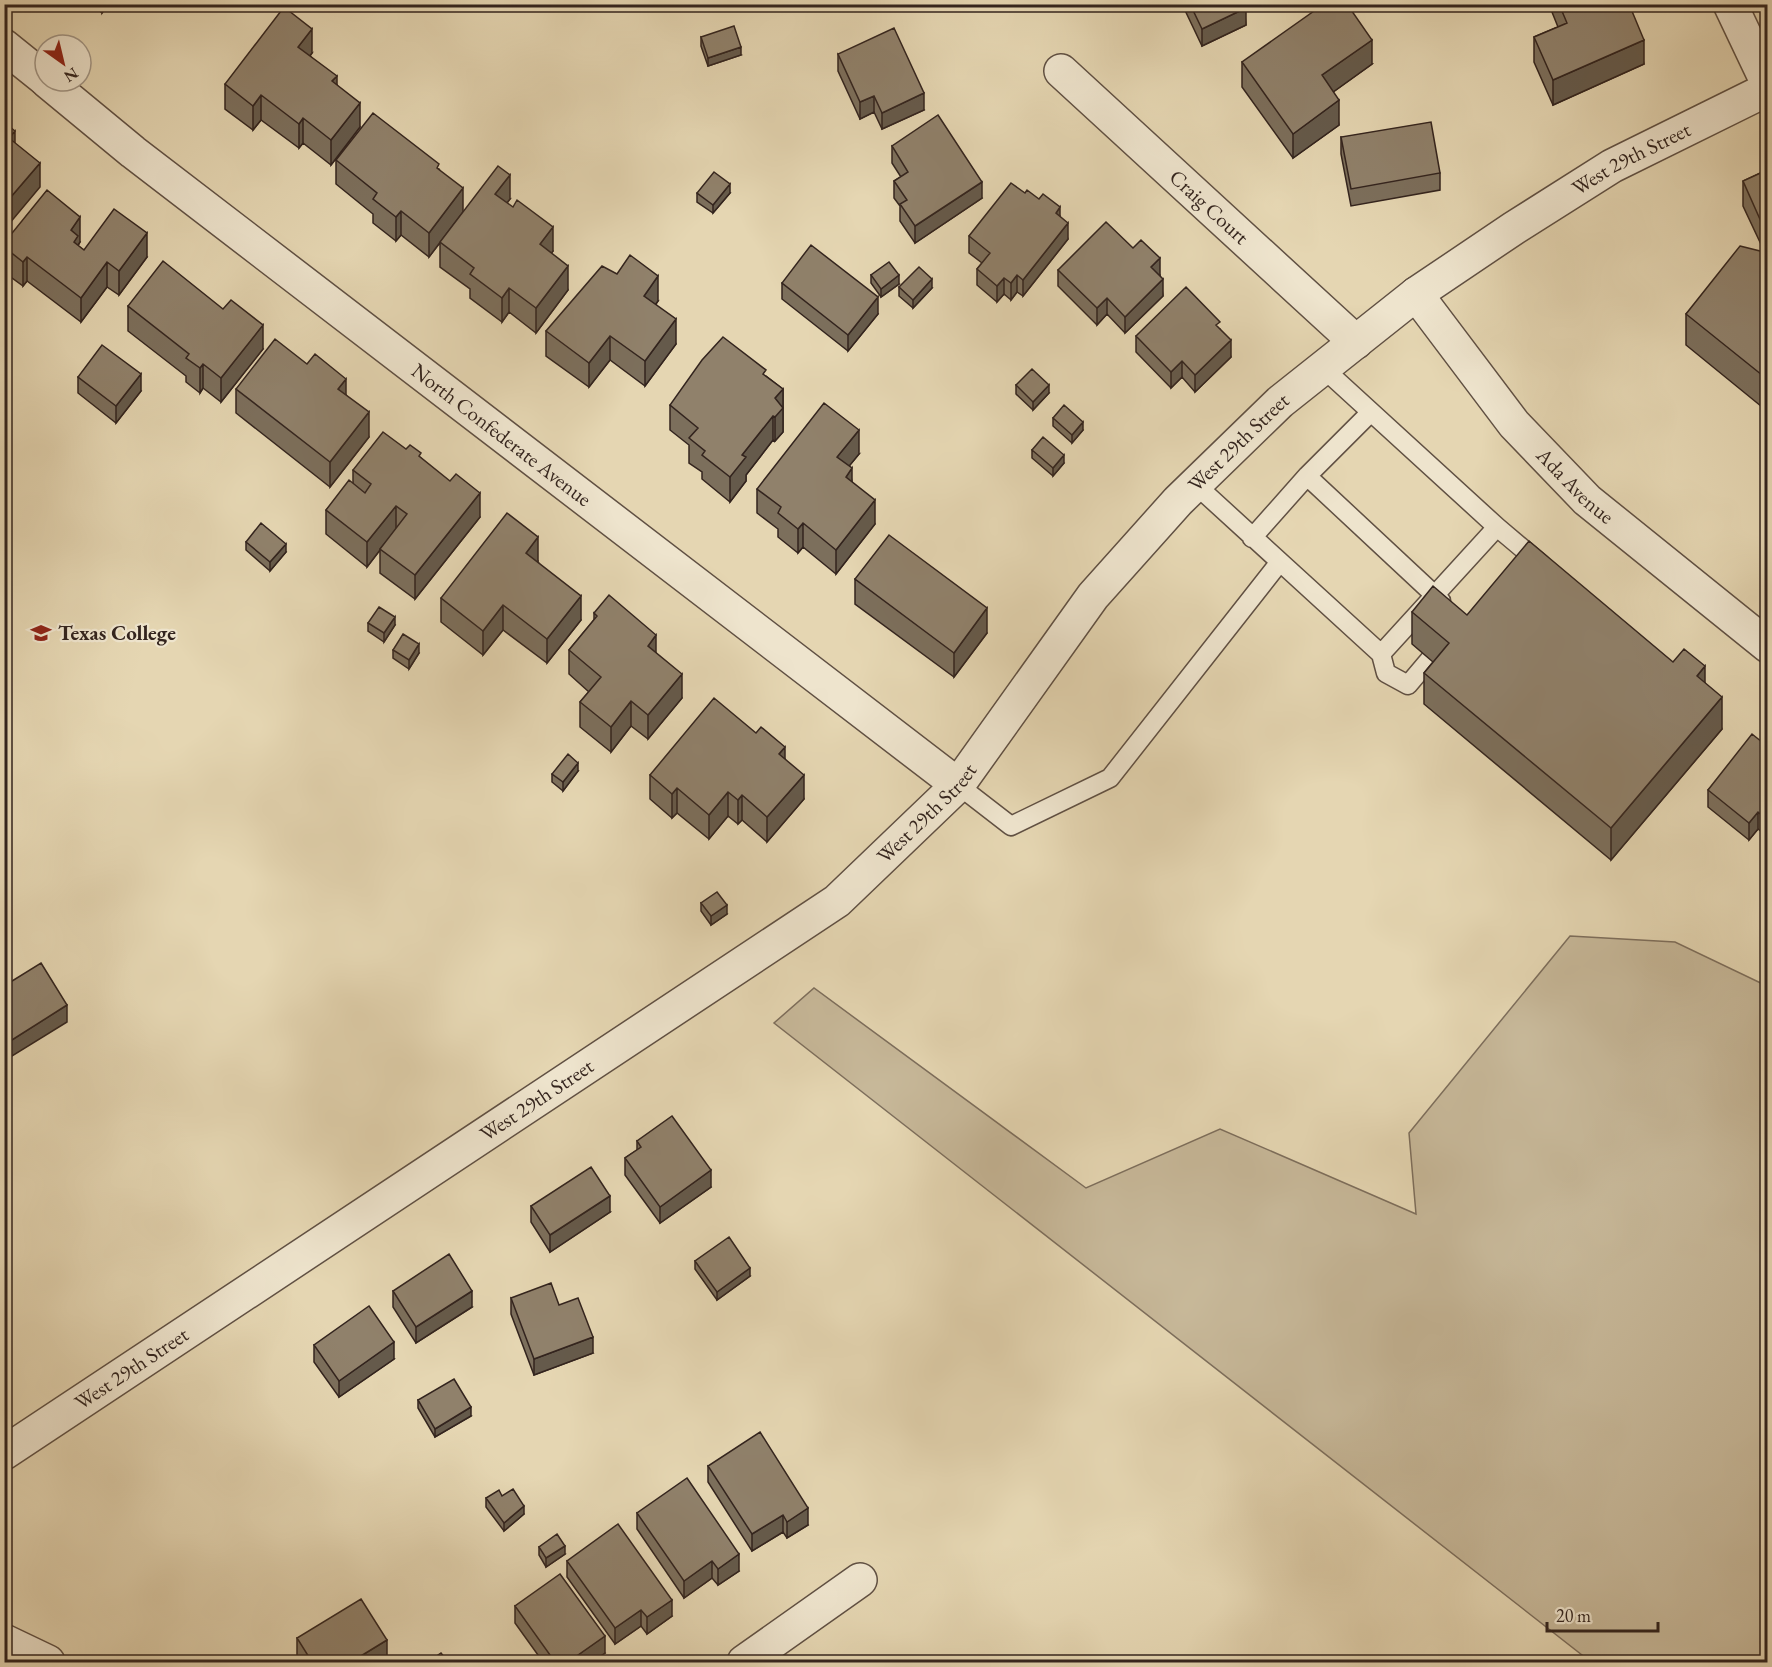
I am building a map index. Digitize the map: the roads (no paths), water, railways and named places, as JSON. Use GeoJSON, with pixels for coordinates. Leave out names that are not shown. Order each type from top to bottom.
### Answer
{"type":"FeatureCollection","features":[{"type":"Feature","properties":{"kind":"street"},"geometry":{"type":"LineString","coordinates":[[1730,4],[1767,84]]}},
{"type":"Feature","properties":{"kind":"street","name":"North Confederate Avenue"},"geometry":{"type":"LineString","coordinates":[[4,46],[33,69]]}},
{"type":"Feature","properties":{"kind":"street","name":"Craig Court"},"geometry":{"type":"LineString","coordinates":[[1061,71],[1356,342]]}},
{"type":"Feature","properties":{"kind":"street","name":"West 29th Street"},"geometry":{"type":"LineString","coordinates":[[4,1454],[837,901],[958,785],[1094,596],[1178,501],[1280,402],[1416,294],[1612,166],[1767,89]]}},
{"type":"Feature","properties":{"kind":"street","name":"North Confederate Avenue"},"geometry":{"type":"LineString","coordinates":[[62,93],[133,152],[958,785]]}},
{"type":"Feature","properties":{"kind":"street","name":"Ada Avenue"},"geometry":{"type":"LineString","coordinates":[[1416,294],[1514,424],[1587,500],[1767,646]]}},
{"type":"Feature","properties":{"kind":"street"},"geometry":{"type":"LineString","coordinates":[[744,1662],[860,1580]]}},
{"type":"Feature","properties":{"kind":"street"},"geometry":{"type":"LineString","coordinates":[[4,1641],[48,1662]]}},
{"type":"Feature","properties":{"kind":"lane"},"geometry":{"type":"LineString","coordinates":[[1323,368],[1497,527],[1552,573]]}},
{"type":"Feature","properties":{"kind":"lane"},"geometry":{"type":"LineString","coordinates":[[1252,538],[1307,476],[1370,413]]}},
{"type":"Feature","properties":{"kind":"lane"},"geometry":{"type":"LineString","coordinates":[[1307,476],[1433,595],[1457,614]]}},
{"type":"Feature","properties":{"kind":"lane"},"geometry":{"type":"LineString","coordinates":[[1196,485],[1381,654],[1386,673],[1408,685],[1431,659]]}},
{"type":"Feature","properties":{"kind":"lane"},"geometry":{"type":"LineString","coordinates":[[1381,654],[1497,527]]}},
{"type":"Feature","properties":{"kind":"lane"},"geometry":{"type":"LineString","coordinates":[[958,785],[1011,826],[1110,778],[1279,563]]}},
{"type":"Feature","properties":{"kind":"place","name":"Texas College"},"geometry":{"type":"Point","coordinates":[41,633]}}]}
